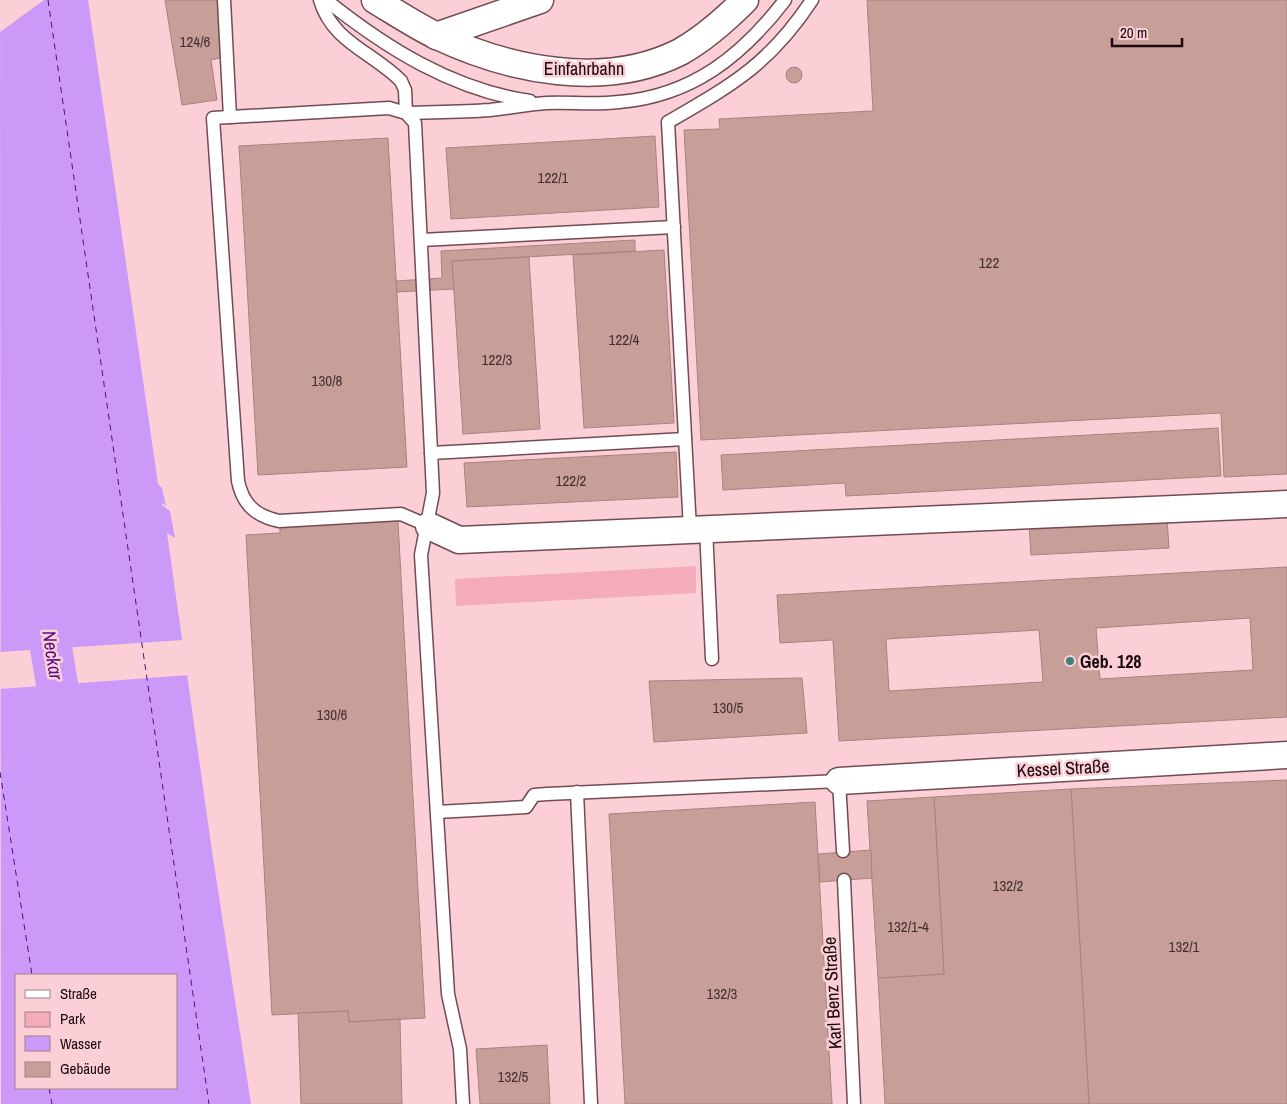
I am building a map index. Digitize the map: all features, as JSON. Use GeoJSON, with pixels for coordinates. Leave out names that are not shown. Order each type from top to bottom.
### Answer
{"type":"FeatureCollection","features":[{"type":"Feature","properties":{"kind":"street","name":"Einfahrbahn"},"geometry":{"type":"LineString","coordinates":[[375,0],[436,36],[482,54],[538,70],[592,72],[633,68],[679,52],[720,25],[745,0]]}},
{"type":"Feature","properties":{"kind":"street"},"geometry":{"type":"LineString","coordinates":[[436,36],[540,0]]}},
{"type":"Feature","properties":{"kind":"street"},"geometry":{"type":"LineString","coordinates":[[429,526],[459,540],[698,528],[1287,504]]}},
{"type":"Feature","properties":{"kind":"street","name":"Kessel Straße"},"geometry":{"type":"LineString","coordinates":[[839,781],[1287,755]]}},
{"type":"Feature","properties":{"kind":"lane"},"geometry":{"type":"LineString","coordinates":[[224,0],[230,117]]}},
{"type":"Feature","properties":{"kind":"lane"},"geometry":{"type":"LineString","coordinates":[[320,0],[326,16],[352,46],[401,81],[405,90],[406,113],[415,123],[416,129],[433,493],[429,526],[421,555],[448,994],[460,1050],[463,1104]]}},
{"type":"Feature","properties":{"kind":"lane"},"geometry":{"type":"LineString","coordinates":[[326,0],[405,57],[434,71],[480,89],[548,103]]}},
{"type":"Feature","properties":{"kind":"lane"},"geometry":{"type":"LineString","coordinates":[[429,526],[401,514],[279,521],[254,512],[243,498],[238,481],[213,118],[389,108],[406,113],[490,110],[548,103],[621,102],[666,92],[690,83],[741,51],[766,26],[785,0]]}},
{"type":"Feature","properties":{"kind":"lane"},"geometry":{"type":"LineString","coordinates":[[712,659],[698,528],[685,439],[668,122],[730,86],[755,67],[776,48],[797,23],[812,0]]}},
{"type":"Feature","properties":{"kind":"lane"},"geometry":{"type":"LineString","coordinates":[[421,240],[674,227]]}},
{"type":"Feature","properties":{"kind":"lane"},"geometry":{"type":"LineString","coordinates":[[431,453],[685,439]]}},
{"type":"Feature","properties":{"kind":"lane"},"geometry":{"type":"LineString","coordinates":[[437,812],[526,806],[534,795],[839,781],[843,851]]}},
{"type":"Feature","properties":{"kind":"lane"},"geometry":{"type":"LineString","coordinates":[[577,792],[591,1104]]}},
{"type":"Feature","properties":{"kind":"lane","name":"Karl Benz Straße"},"geometry":{"type":"LineString","coordinates":[[844,880],[854,1104]]}},
{"type":"Feature","properties":{"kind":"green space"},"geometry":{"type":"Polygon","coordinates":[[[696,566],[696,593],[456,606],[455,579],[696,566]]]}},
{"type":"Feature","properties":{"kind":"water"},"geometry":{"type":"Polygon","coordinates":[[[0,0],[88,0],[158,484],[162,488],[166,506],[162,503],[162,505],[170,511],[175,538],[167,533],[212,851],[251,1104],[1,1104],[0,0]],[[60,646],[48,647],[45,650],[47,678],[58,686],[66,677],[64,649],[60,646]]]}},
{"type":"Feature","properties":{"kind":"pier"},"geometry":{"type":"Polygon","coordinates":[[[0,0],[44,0],[0,32],[0,0]]]}},
{"type":"Feature","properties":{"kind":"pier"},"geometry":{"type":"Polygon","coordinates":[[[184,640],[189,675],[0,689],[0,652],[58,648],[48,651],[50,677],[58,683],[63,677],[62,650],[59,648],[184,640]]]}},
{"type":"Feature","properties":{"kind":"building"},"geometry":{"type":"Polygon","coordinates":[[[165,0],[219,0],[220,58],[211,60],[217,100],[182,105],[165,0]]]}},
{"type":"Feature","properties":{"kind":"building"},"geometry":{"type":"Polygon","coordinates":[[[867,0],[1287,0],[1287,474],[1224,477],[1221,413],[701,440],[684,130],[720,129],[719,119],[873,111],[867,0]]]}},
{"type":"Feature","properties":{"kind":"building"},"geometry":{"type":"Polygon","coordinates":[[[791,67],[797,67],[802,72],[800,81],[791,83],[786,78],[786,72],[791,67]]]}},
{"type":"Feature","properties":{"kind":"building"},"geometry":{"type":"Polygon","coordinates":[[[655,136],[659,207],[451,219],[446,148],[655,136]]]}},
{"type":"Feature","properties":{"kind":"building"},"geometry":{"type":"Polygon","coordinates":[[[388,138],[407,467],[258,475],[239,146],[388,138]]]}},
{"type":"Feature","properties":{"kind":"building"},"geometry":{"type":"Polygon","coordinates":[[[635,240],[635,251],[452,261],[454,289],[397,292],[396,281],[442,278],[441,251],[635,240]]]}},
{"type":"Feature","properties":{"kind":"building"},"geometry":{"type":"Polygon","coordinates":[[[664,250],[674,423],[584,428],[573,255],[664,250]]]}},
{"type":"Feature","properties":{"kind":"building"},"geometry":{"type":"Polygon","coordinates":[[[529,257],[540,429],[463,434],[452,261],[529,257]]]}},
{"type":"Feature","properties":{"kind":"building"},"geometry":{"type":"Polygon","coordinates":[[[1218,428],[1221,476],[846,496],[845,483],[723,490],[721,455],[1218,428]]]}},
{"type":"Feature","properties":{"kind":"building"},"geometry":{"type":"Polygon","coordinates":[[[676,452],[678,497],[467,507],[464,463],[676,452]]]}},
{"type":"Feature","properties":{"kind":"building"},"geometry":{"type":"Polygon","coordinates":[[[1167,518],[1169,548],[1031,555],[1029,524],[1167,518]]]}},
{"type":"Feature","properties":{"kind":"building"},"geometry":{"type":"Polygon","coordinates":[[[398,521],[425,1018],[349,1022],[348,1011],[272,1015],[246,535],[280,533],[280,527],[398,521]]]}},
{"type":"Feature","properties":{"kind":"building","name":"Geb. 128"},"geometry":{"type":"Polygon","coordinates":[[[1287,567],[1287,717],[839,741],[833,640],[780,643],[777,595],[1287,567]],[[1250,618],[1096,628],[1100,679],[1253,670],[1250,618]],[[1039,630],[886,639],[889,691],[1043,682],[1039,630]]]}},
{"type":"Feature","properties":{"kind":"building"},"geometry":{"type":"Polygon","coordinates":[[[802,678],[807,733],[654,742],[649,681],[802,678]]]}},
{"type":"Feature","properties":{"kind":"building"},"geometry":{"type":"Polygon","coordinates":[[[1287,780],[1287,1104],[1089,1104],[1071,789],[1287,780]]]}},
{"type":"Feature","properties":{"kind":"building"},"geometry":{"type":"Polygon","coordinates":[[[1071,789],[1089,1104],[885,1104],[878,978],[944,974],[934,797],[1071,789]]]}},
{"type":"Feature","properties":{"kind":"building"},"geometry":{"type":"Polygon","coordinates":[[[934,797],[944,974],[878,978],[867,801],[934,797]]]}},
{"type":"Feature","properties":{"kind":"building"},"geometry":{"type":"Polygon","coordinates":[[[815,802],[832,1104],[625,1104],[609,814],[815,802]]]}},
{"type":"Feature","properties":{"kind":"building"},"geometry":{"type":"Polygon","coordinates":[[[871,850],[872,878],[820,882],[818,854],[871,850]]]}},
{"type":"Feature","properties":{"kind":"building"},"geometry":{"type":"Polygon","coordinates":[[[348,1011],[349,1022],[400,1019],[402,1104],[301,1104],[298,1013],[348,1011]]]}},
{"type":"Feature","properties":{"kind":"building"},"geometry":{"type":"Polygon","coordinates":[[[547,1045],[550,1104],[480,1104],[476,1049],[547,1045]]]}},
{"type":"Feature","properties":{"kind":"waterway","name":"Neckar"},"geometry":{"type":"LineString","coordinates":[[41,589],[67,743]]}},
{"type":"Feature","properties":{"kind":"ferry route"},"geometry":{"type":"LineString","coordinates":[[48,0],[209,1104]]}},
{"type":"Feature","properties":{"kind":"ferry route"},"geometry":{"type":"LineString","coordinates":[[0,772],[32,974]]}},
{"type":"Feature","properties":{"kind":"ferry route"},"geometry":{"type":"LineString","coordinates":[[49,1089],[52,1104]]}},
{"type":"Feature","properties":{"kind":"place","name":"Geb. 128"},"geometry":{"type":"Point","coordinates":[1070,661]}}]}
